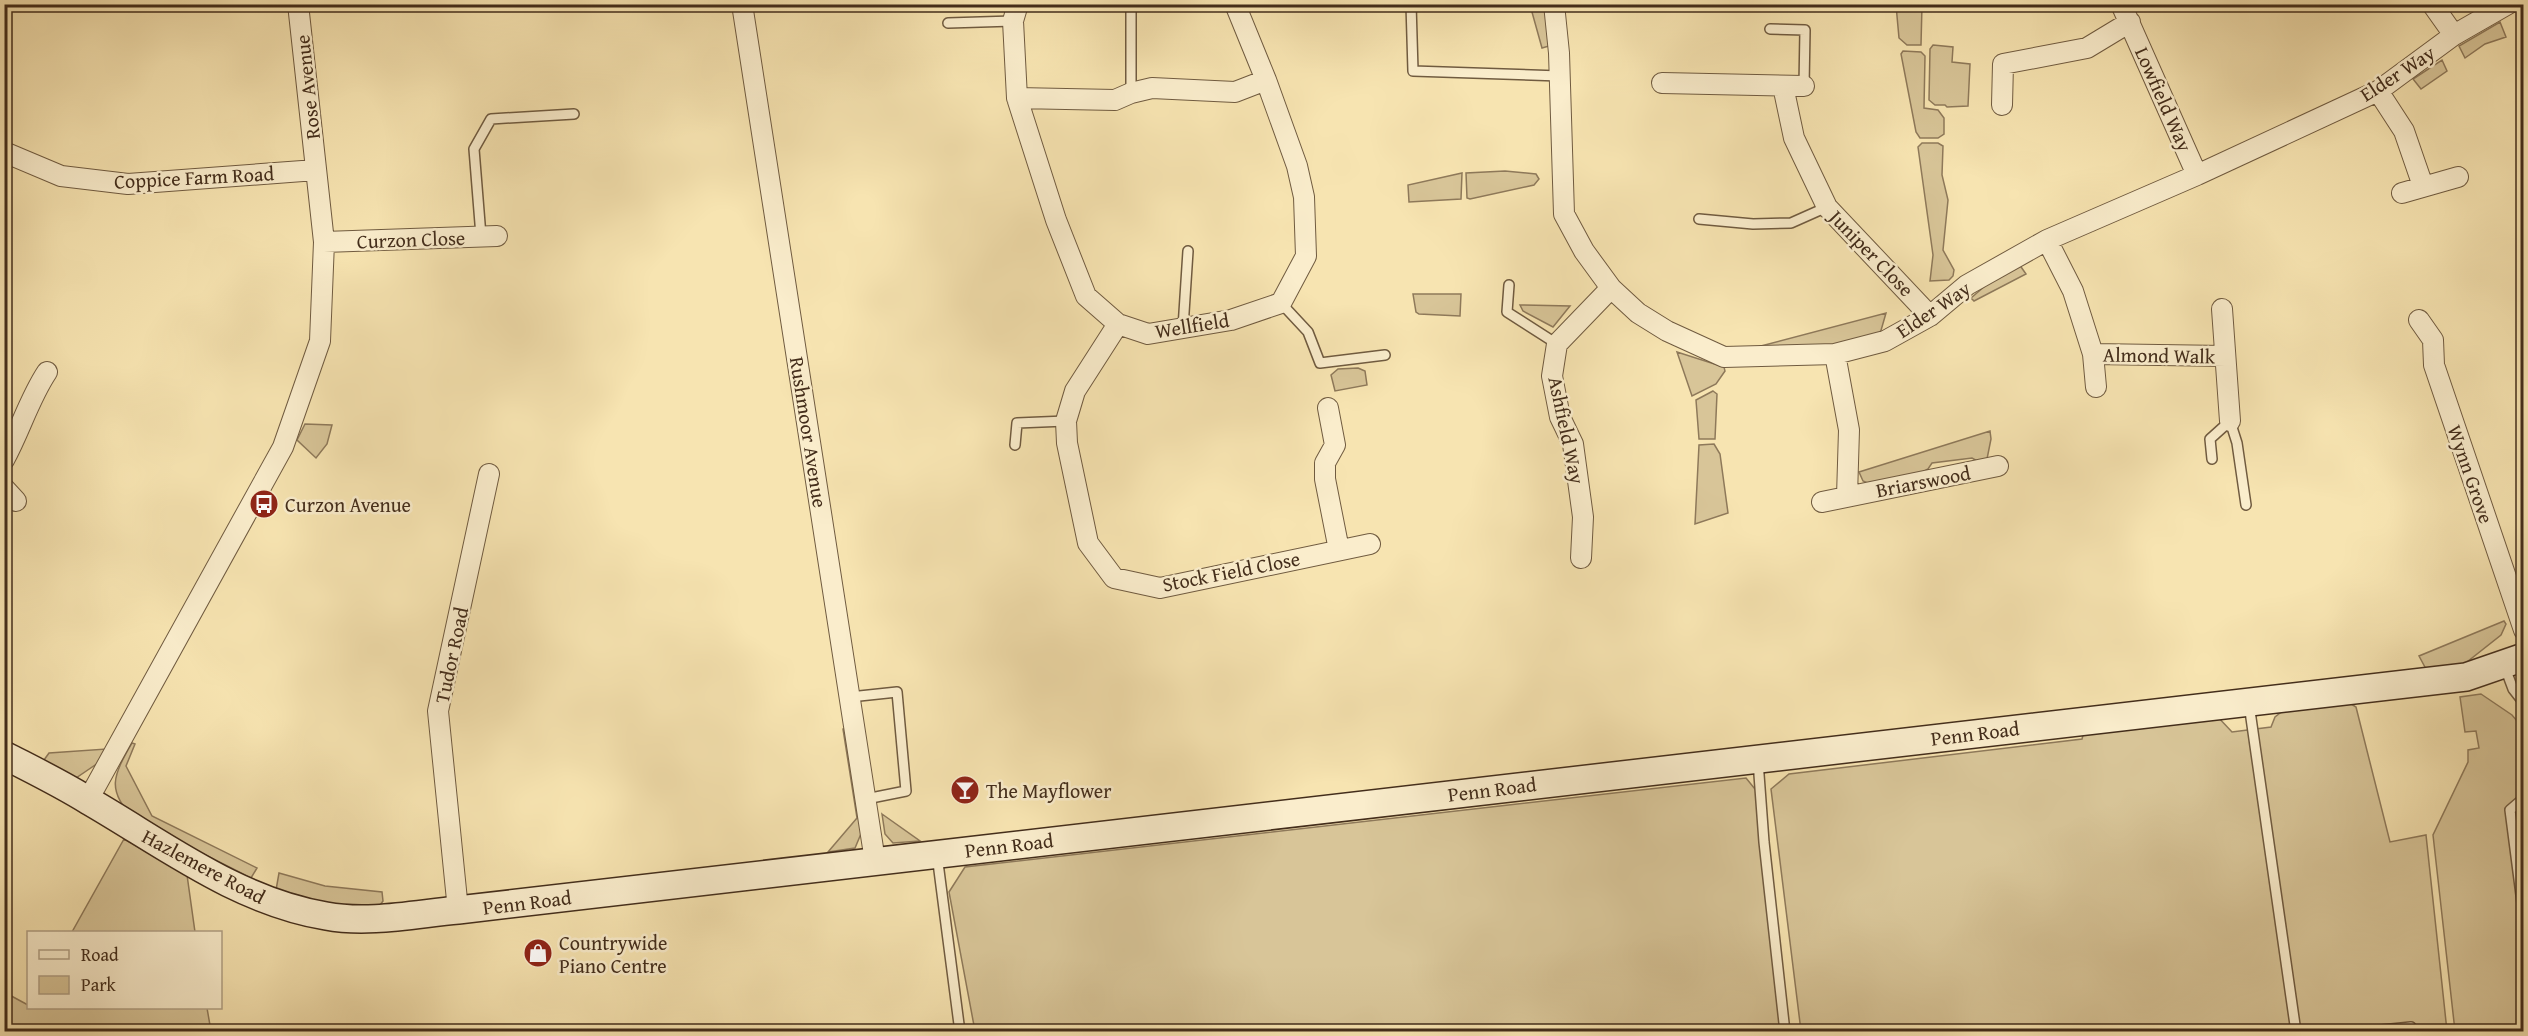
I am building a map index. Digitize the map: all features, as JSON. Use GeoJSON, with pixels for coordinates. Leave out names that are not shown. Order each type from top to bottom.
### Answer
{"type":"FeatureCollection","features":[{"type":"Feature","properties":{"kind":"main road","name":"Penn Road"},"geometry":{"type":"LineString","coordinates":[[458,910],[2466,677],[2514,661]]}},
{"type":"Feature","properties":{"kind":"main road","name":"Hazlemere Road"},"geometry":{"type":"LineString","coordinates":[[4,755],[88,800],[183,859],[252,895],[293,909],[326,917],[358,919],[458,910]]}},
{"type":"Feature","properties":{"kind":"street","name":"Rose Avenue"},"geometry":{"type":"LineString","coordinates":[[298,4],[316,170]]}},
{"type":"Feature","properties":{"kind":"street","name":"Rushmoor Avenue"},"geometry":{"type":"LineString","coordinates":[[742,4],[875,861]]}},
{"type":"Feature","properties":{"kind":"street"},"geometry":{"type":"LineString","coordinates":[[1235,4],[1297,166],[1304,197],[1306,256],[1281,303]]}},
{"type":"Feature","properties":{"kind":"street","name":"Elder Way"},"geometry":{"type":"LineString","coordinates":[[1554,4],[1560,76],[1564,214],[1584,251],[1611,288],[1638,313],[1667,331],[1724,357],[1835,354],[1885,341],[1930,316],[1967,285],[2047,240],[2197,175],[2378,91],[2454,35],[2508,4]]}},
{"type":"Feature","properties":{"kind":"street","name":"Lowfield Way"},"geometry":{"type":"LineString","coordinates":[[2121,4],[2197,175]]}},
{"type":"Feature","properties":{"kind":"street"},"geometry":{"type":"LineString","coordinates":[[2432,4],[2454,35]]}},
{"type":"Feature","properties":{"kind":"street","name":"Wellfield"},"geometry":{"type":"LineString","coordinates":[[1015,13],[1017,98],[1056,220],[1086,297],[1118,324],[1149,334],[1231,320],[1281,303]]}},
{"type":"Feature","properties":{"kind":"street","name":"Lowfield Way"},"geometry":{"type":"LineString","coordinates":[[2002,105],[2003,64],[2087,48],[2130,22]]}},
{"type":"Feature","properties":{"kind":"street"},"geometry":{"type":"LineString","coordinates":[[1017,98],[1115,100],[1152,88],[1235,92],[1266,80]]}},
{"type":"Feature","properties":{"kind":"street"},"geometry":{"type":"LineString","coordinates":[[1662,82],[1804,86]]}},
{"type":"Feature","properties":{"kind":"street","name":"Juniper Close"},"geometry":{"type":"LineString","coordinates":[[1783,86],[1794,138],[1827,207],[1930,316]]}},
{"type":"Feature","properties":{"kind":"street"},"geometry":{"type":"LineString","coordinates":[[2378,91],[2404,131],[2423,186]]}},
{"type":"Feature","properties":{"kind":"street","name":"Coppice Farm Road"},"geometry":{"type":"LineString","coordinates":[[4,152],[61,177],[128,184],[316,170]]}},
{"type":"Feature","properties":{"kind":"street"},"geometry":{"type":"LineString","coordinates":[[88,800],[283,447],[320,341],[324,242],[316,170]]}},
{"type":"Feature","properties":{"kind":"street"},"geometry":{"type":"LineString","coordinates":[[2403,193],[2457,177]]}},
{"type":"Feature","properties":{"kind":"street","name":"Curzon Close"},"geometry":{"type":"LineString","coordinates":[[324,242],[489,236]]}},
{"type":"Feature","properties":{"kind":"street","name":"Almond Walk"},"geometry":{"type":"LineString","coordinates":[[2047,240],[2073,291],[2092,354],[2096,387]]}},
{"type":"Feature","properties":{"kind":"street"},"geometry":{"type":"LineString","coordinates":[[1557,344],[1611,288]]}},
{"type":"Feature","properties":{"kind":"street","name":"Almond Walk"},"geometry":{"type":"LineString","coordinates":[[2222,309],[2230,421]]}},
{"type":"Feature","properties":{"kind":"street","name":"Wynn Grove"},"geometry":{"type":"LineString","coordinates":[[2419,320],[2433,340],[2434,365],[2523,630]]}},
{"type":"Feature","properties":{"kind":"street","name":"Stock Field Close"},"geometry":{"type":"LineString","coordinates":[[1118,324],[1075,391],[1066,421],[1067,443],[1088,543],[1114,578],[1160,588],[1370,544]]}},
{"type":"Feature","properties":{"kind":"street","name":"Ashfield Way"},"geometry":{"type":"LineString","coordinates":[[1557,344],[1552,376],[1560,417],[1573,444],[1583,517],[1581,558]]}},
{"type":"Feature","properties":{"kind":"street","name":"Briarswood"},"geometry":{"type":"LineString","coordinates":[[1835,354],[1849,430],[1847,496]]}},
{"type":"Feature","properties":{"kind":"street","name":"Almond Walk"},"geometry":{"type":"LineString","coordinates":[[2092,354],[2225,356]]}},
{"type":"Feature","properties":{"kind":"street"},"geometry":{"type":"LineString","coordinates":[[4,460],[18,436],[36,390],[47,372]]}},
{"type":"Feature","properties":{"kind":"street"},"geometry":{"type":"LineString","coordinates":[[1328,408],[1335,445],[1325,463],[1325,479],[1339,550]]}},
{"type":"Feature","properties":{"kind":"street","name":"Briarswood"},"geometry":{"type":"LineString","coordinates":[[1822,502],[1998,465]]}},
{"type":"Feature","properties":{"kind":"street","name":"Tudor Road"},"geometry":{"type":"LineString","coordinates":[[458,910],[438,711],[489,474]]}},
{"type":"Feature","properties":{"kind":"lane"},"geometry":{"type":"LineString","coordinates":[[1131,4],[1131,93]]}},
{"type":"Feature","properties":{"kind":"lane"},"geometry":{"type":"LineString","coordinates":[[1411,4],[1413,71],[1560,76]]}},
{"type":"Feature","properties":{"kind":"lane"},"geometry":{"type":"LineString","coordinates":[[948,23],[1015,13]]}},
{"type":"Feature","properties":{"kind":"lane"},"geometry":{"type":"LineString","coordinates":[[1770,29],[1805,30],[1804,86]]}},
{"type":"Feature","properties":{"kind":"lane"},"geometry":{"type":"LineString","coordinates":[[489,236],[474,149],[491,119],[574,114]]}},
{"type":"Feature","properties":{"kind":"lane"},"geometry":{"type":"LineString","coordinates":[[1699,219],[1753,224],[1791,223],[1827,207]]}},
{"type":"Feature","properties":{"kind":"lane"},"geometry":{"type":"LineString","coordinates":[[1183,328],[1188,250]]}},
{"type":"Feature","properties":{"kind":"lane"},"geometry":{"type":"LineString","coordinates":[[1509,285],[1507,312],[1557,344]]}},
{"type":"Feature","properties":{"kind":"lane"},"geometry":{"type":"LineString","coordinates":[[1281,303],[1308,332],[1320,363],[1385,355]]}},
{"type":"Feature","properties":{"kind":"lane"},"geometry":{"type":"LineString","coordinates":[[1015,444],[1017,423],[1066,421]]}},
{"type":"Feature","properties":{"kind":"lane"},"geometry":{"type":"LineString","coordinates":[[2212,459],[2211,439],[2230,421],[2237,443],[2246,505]]}},
{"type":"Feature","properties":{"kind":"lane"},"geometry":{"type":"LineString","coordinates":[[2514,661],[2514,689],[2523,703]]}},
{"type":"Feature","properties":{"kind":"lane"},"geometry":{"type":"LineString","coordinates":[[850,697],[897,692],[906,791],[866,799]]}},
{"type":"Feature","properties":{"kind":"lane"},"geometry":{"type":"LineString","coordinates":[[2249,702],[2296,1032]]}},
{"type":"Feature","properties":{"kind":"lane"},"geometry":{"type":"LineString","coordinates":[[1758,758],[1764,842],[1785,1032]]}},
{"type":"Feature","properties":{"kind":"lane"},"geometry":{"type":"LineString","coordinates":[[2523,798],[2510,810],[2523,918]]}},
{"type":"Feature","properties":{"kind":"lane"},"geometry":{"type":"LineString","coordinates":[[936,853],[960,1032]]}},
{"type":"Feature","properties":{"kind":"lane"},"geometry":{"type":"LineString","coordinates":[[2362,1032],[2411,1027]]}},
{"type":"Feature","properties":{"kind":"green space"},"geometry":{"type":"Polygon","coordinates":[[[1530,5],[1547,5],[1549,46],[1542,48],[1530,5]]]}},
{"type":"Feature","properties":{"kind":"green space"},"geometry":{"type":"Polygon","coordinates":[[[1896,5],[1922,5],[1921,45],[1907,45],[1899,38],[1896,5]]]}},
{"type":"Feature","properties":{"kind":"green space"},"geometry":{"type":"Polygon","coordinates":[[[2500,22],[2506,37],[2485,44],[2465,58],[2459,46],[2500,22]]]}},
{"type":"Feature","properties":{"kind":"green space"},"geometry":{"type":"Polygon","coordinates":[[[1933,45],[1953,47],[1952,62],[1970,64],[1968,106],[1947,107],[1935,105],[1929,100],[1930,49],[1933,45]]]}},
{"type":"Feature","properties":{"kind":"green space"},"geometry":{"type":"Polygon","coordinates":[[[1903,51],[1921,52],[1925,56],[1924,108],[1938,110],[1944,118],[1944,134],[1938,138],[1920,138],[1916,132],[1901,54],[1903,51]]]}},
{"type":"Feature","properties":{"kind":"green space"},"geometry":{"type":"Polygon","coordinates":[[[2442,60],[2447,71],[2421,89],[2413,79],[2442,60]]]}},
{"type":"Feature","properties":{"kind":"green space"},"geometry":{"type":"Polygon","coordinates":[[[1922,143],[1938,143],[1943,146],[1942,175],[1948,200],[1943,250],[1954,270],[1949,280],[1930,281],[1933,255],[1918,147],[1922,143]]]}},
{"type":"Feature","properties":{"kind":"green space"},"geometry":{"type":"Polygon","coordinates":[[[1505,171],[1536,174],[1539,179],[1534,185],[1467,198],[1466,173],[1505,171]]]}},
{"type":"Feature","properties":{"kind":"green space"},"geometry":{"type":"Polygon","coordinates":[[[1462,173],[1461,199],[1409,202],[1408,185],[1462,173]]]}},
{"type":"Feature","properties":{"kind":"green space"},"geometry":{"type":"Polygon","coordinates":[[[2019,264],[2026,274],[1974,301],[1971,298],[1992,280],[2019,264]]]}},
{"type":"Feature","properties":{"kind":"green space"},"geometry":{"type":"Polygon","coordinates":[[[1413,294],[1461,294],[1460,316],[1419,314],[1416,312],[1413,294]]]}},
{"type":"Feature","properties":{"kind":"green space"},"geometry":{"type":"Polygon","coordinates":[[[1520,305],[1570,306],[1553,327],[1523,311],[1520,305]]]}},
{"type":"Feature","properties":{"kind":"green space"},"geometry":{"type":"Polygon","coordinates":[[[1886,313],[1880,334],[1831,348],[1769,350],[1761,346],[1886,313]]]}},
{"type":"Feature","properties":{"kind":"green space"},"geometry":{"type":"Polygon","coordinates":[[[1677,352],[1724,367],[1725,371],[1716,384],[1692,396],[1677,352]]]}},
{"type":"Feature","properties":{"kind":"green space"},"geometry":{"type":"Polygon","coordinates":[[[1358,368],[1365,371],[1367,385],[1335,391],[1331,375],[1338,369],[1358,368]]]}},
{"type":"Feature","properties":{"kind":"green space"},"geometry":{"type":"Polygon","coordinates":[[[1713,391],[1717,394],[1715,439],[1699,439],[1696,400],[1713,391]]]}},
{"type":"Feature","properties":{"kind":"green space"},"geometry":{"type":"Polygon","coordinates":[[[305,424],[332,425],[327,444],[316,458],[297,440],[305,424]]]}},
{"type":"Feature","properties":{"kind":"green space"},"geometry":{"type":"Polygon","coordinates":[[[1990,431],[1991,439],[1987,459],[1981,463],[1972,458],[1932,463],[1921,473],[1872,485],[1863,481],[1859,472],[1990,431]]]}},
{"type":"Feature","properties":{"kind":"green space"},"geometry":{"type":"Polygon","coordinates":[[[1714,444],[1720,454],[1728,513],[1695,524],[1699,445],[1714,444]]]}},
{"type":"Feature","properties":{"kind":"green space"},"geometry":{"type":"Polygon","coordinates":[[[2504,621],[2506,624],[2501,635],[2458,669],[2426,669],[2419,656],[2504,621]]]}},
{"type":"Feature","properties":{"kind":"green space"},"geometry":{"type":"Polygon","coordinates":[[[2481,694],[2512,715],[2523,728],[2523,1031],[2455,1031],[2433,835],[2468,762],[2468,750],[2479,748],[2476,731],[2465,732],[2460,697],[2481,694]]]}},
{"type":"Feature","properties":{"kind":"green space"},"geometry":{"type":"Polygon","coordinates":[[[2348,702],[2356,707],[2390,842],[2426,835],[2447,1031],[1801,1031],[1771,789],[1789,774],[2082,739],[2084,731],[2217,716],[2232,732],[2271,727],[2275,717],[2284,710],[2348,702]]]}},
{"type":"Feature","properties":{"kind":"green space"},"geometry":{"type":"Polygon","coordinates":[[[848,728],[863,829],[855,848],[828,852],[857,818],[843,729],[848,728]]]}},
{"type":"Feature","properties":{"kind":"green space"},"geometry":{"type":"Polygon","coordinates":[[[132,743],[135,744],[126,766],[152,816],[257,868],[251,878],[134,819],[125,809],[119,800],[115,782],[120,765],[132,743]]]}},
{"type":"Feature","properties":{"kind":"green space"},"geometry":{"type":"Polygon","coordinates":[[[106,749],[98,763],[76,778],[57,772],[44,760],[49,753],[106,749]]]}},
{"type":"Feature","properties":{"kind":"green space"},"geometry":{"type":"Polygon","coordinates":[[[1746,778],[1759,794],[1788,1031],[975,1031],[949,892],[965,867],[1746,778]]]}},
{"type":"Feature","properties":{"kind":"green space"},"geometry":{"type":"Polygon","coordinates":[[[882,814],[920,841],[893,843],[885,834],[882,814]]]}},
{"type":"Feature","properties":{"kind":"green space"},"geometry":{"type":"Polygon","coordinates":[[[124,839],[187,875],[195,931],[73,931],[124,839]]]}},
{"type":"Feature","properties":{"kind":"green space"},"geometry":{"type":"Polygon","coordinates":[[[279,873],[325,886],[382,892],[383,901],[378,908],[340,909],[276,890],[279,873]]]}},
{"type":"Feature","properties":{"kind":"green space"},"geometry":{"type":"Polygon","coordinates":[[[4,992],[27,1004],[27,1009],[207,1009],[211,1031],[5,1031],[4,992]]]}},
{"type":"Feature","properties":{"kind":"place","name":"Curzon Avenue"},"geometry":{"type":"Point","coordinates":[264,504]}},
{"type":"Feature","properties":{"kind":"place","name":"The Mayflower"},"geometry":{"type":"Point","coordinates":[965,790]}},
{"type":"Feature","properties":{"kind":"place","name":"Countrywide Piano Centre"},"geometry":{"type":"Point","coordinates":[538,953]}}]}
